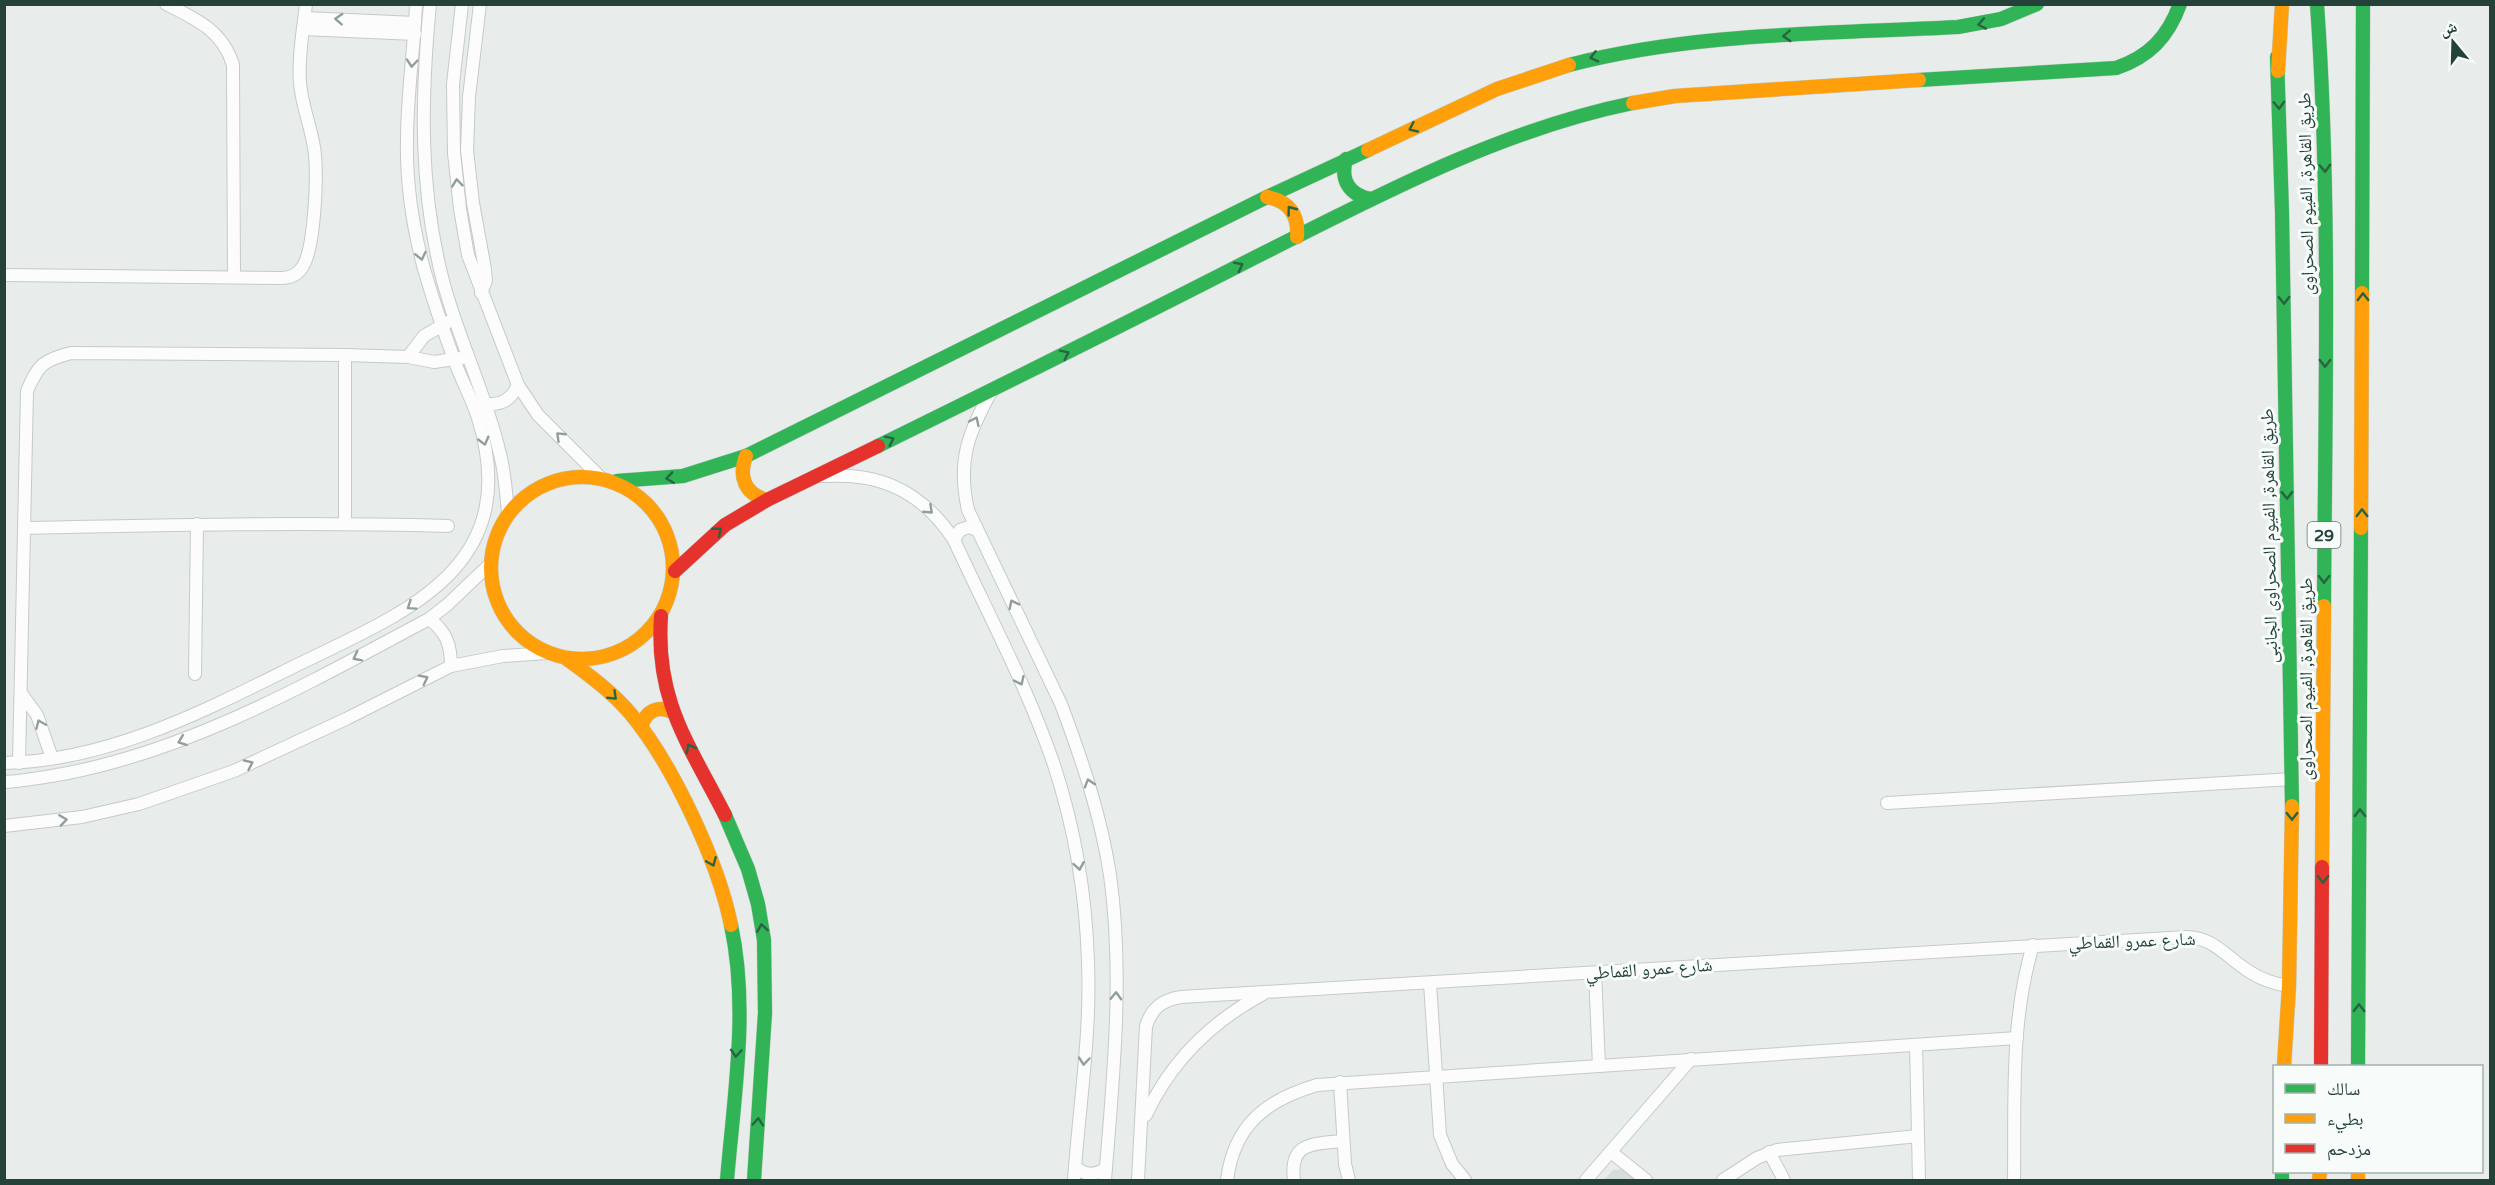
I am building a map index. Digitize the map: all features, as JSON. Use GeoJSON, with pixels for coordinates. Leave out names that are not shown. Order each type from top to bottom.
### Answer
{"type":"FeatureCollection","features":[{"type":"Feature","properties":{"kind":"main road"},"geometry":{"type":"LineString","coordinates":[[616,481],[643,498],[660,519],[672,544],[675,571],[671,594],[661,616],[636,642],[603,657],[567,659],[547,653],[523,638],[504,617],[493,592],[490,564],[495,537],[508,513],[534,490],[566,477],[616,481],[683,476],[746,456],[1346,159],[1497,89],[1571,63],[1609,53],[1687,42],[1958,27],[2001,19],[2037,4]]}},
{"type":"Feature","properties":{"kind":"main road"},"geometry":{"type":"LineString","coordinates":[[675,571],[725,525],[767,500],[992,390],[1371,199],[1479,150],[1542,126],[1654,99],[1764,88],[2116,68],[2136,61],[2154,48],[2168,31],[2180,4]]}},
{"type":"Feature","properties":{"kind":"main road","name":"طريق القاهرة, الفيوم الصحراوى الجانبى"},"geometry":{"type":"LineString","coordinates":[[2274,4],[2278,71],[2291,779],[2289,986],[2284,1065]]}},
{"type":"Feature","properties":{"kind":"main road"},"geometry":{"type":"LineString","coordinates":[[2278,71],[2282,4]]}},
{"type":"Feature","properties":{"kind":"main road","name":"طريق القاهرة, الفيوم الصحراوى"},"geometry":{"type":"LineString","coordinates":[[2317,4],[2323,89],[2326,209],[2321,1065]]}},
{"type":"Feature","properties":{"kind":"main road","name":"29"},"geometry":{"type":"LineString","coordinates":[[2358,1065],[2363,4]]}},
{"type":"Feature","properties":{"kind":"main road"},"geometry":{"type":"LineString","coordinates":[[1346,159],[1343,171],[1345,184],[1353,193],[1371,199]]}},
{"type":"Feature","properties":{"kind":"main road"},"geometry":{"type":"LineString","coordinates":[[1267,197],[1280,199],[1290,207],[1297,218],[1297,237]]}},
{"type":"Feature","properties":{"kind":"main road"},"geometry":{"type":"LineString","coordinates":[[746,456],[741,473],[744,484],[756,497],[767,500]]}},
{"type":"Feature","properties":{"kind":"main road"},"geometry":{"type":"LineString","coordinates":[[661,616],[658,662],[661,679],[672,712],[736,837],[747,864],[764,932],[765,1007],[754,1180]]}},
{"type":"Feature","properties":{"kind":"main road"},"geometry":{"type":"LineString","coordinates":[[567,659],[616,699],[641,727],[696,825],[715,869],[733,936],[738,986],[727,1180]]}},
{"type":"Feature","properties":{"kind":"main road"},"geometry":{"type":"LineString","coordinates":[[641,727],[646,714],[654,709],[664,708],[672,712]]}},
{"type":"Feature","properties":{"kind":"street"},"geometry":{"type":"LineString","coordinates":[[166,4],[209,27],[225,45],[233,65],[234,277]]}},
{"type":"Feature","properties":{"kind":"street"},"geometry":{"type":"LineString","coordinates":[[4,275],[287,278],[299,271],[306,258],[316,187],[315,155],[299,80],[306,4]]}},
{"type":"Feature","properties":{"kind":"street"},"geometry":{"type":"LineString","coordinates":[[4,763],[19,763],[80,753],[171,724],[245,690],[389,621],[431,593],[453,573],[472,544],[482,524],[490,474],[477,416],[454,361],[422,259],[414,228],[409,184],[407,141],[416,4]]}},
{"type":"Feature","properties":{"kind":"street"},"geometry":{"type":"LineString","coordinates":[[430,4],[422,108],[423,151],[433,238],[454,319],[500,452],[508,513]]}},
{"type":"Feature","properties":{"kind":"street"},"geometry":{"type":"LineString","coordinates":[[462,4],[453,84],[454,153],[468,255],[518,386],[538,415],[601,478]]}},
{"type":"Feature","properties":{"kind":"street"},"geometry":{"type":"LineString","coordinates":[[480,4],[470,87],[467,150],[473,203],[485,269],[486,281],[481,293]]}},
{"type":"Feature","properties":{"kind":"street"},"geometry":{"type":"LineString","coordinates":[[304,23],[415,28]]}},
{"type":"Feature","properties":{"kind":"street"},"geometry":{"type":"LineString","coordinates":[[408,357],[424,336],[454,319]]}},
{"type":"Feature","properties":{"kind":"street"},"geometry":{"type":"LineString","coordinates":[[19,763],[27,391],[37,368],[52,358],[71,353],[345,355],[408,357],[434,362],[454,361],[468,357]]}},
{"type":"Feature","properties":{"kind":"street"},"geometry":{"type":"LineString","coordinates":[[345,355],[345,523]]}},
{"type":"Feature","properties":{"kind":"street"},"geometry":{"type":"LineString","coordinates":[[485,404],[495,405],[509,399],[518,386]]}},
{"type":"Feature","properties":{"kind":"street"},"geometry":{"type":"LineString","coordinates":[[992,390],[971,429],[965,449],[964,490],[968,510],[1061,704],[1090,787],[1105,846],[1114,914],[1116,952],[1114,1028],[1105,1174],[1087,1174],[1075,1166]]}},
{"type":"Feature","properties":{"kind":"street"},"geometry":{"type":"LineString","coordinates":[[817,476],[858,476],[896,487],[929,509],[954,540],[1039,724],[1060,784],[1075,846],[1087,935],[1088,995],[1074,1180]]}},
{"type":"Feature","properties":{"kind":"street"},"geometry":{"type":"LineString","coordinates":[[24,528],[345,523],[448,526]]}},
{"type":"Feature","properties":{"kind":"street"},"geometry":{"type":"LineString","coordinates":[[195,674],[197,524]]}},
{"type":"Feature","properties":{"kind":"street"},"geometry":{"type":"LineString","coordinates":[[954,540],[960,530],[969,528],[976,530]]}},
{"type":"Feature","properties":{"kind":"street"},"geometry":{"type":"LineString","coordinates":[[4,782],[95,768],[154,752],[207,731],[429,619],[490,564]]}},
{"type":"Feature","properties":{"kind":"street"},"geometry":{"type":"LineString","coordinates":[[429,619],[438,625],[448,640],[451,666]]}},
{"type":"Feature","properties":{"kind":"street"},"geometry":{"type":"LineString","coordinates":[[4,826],[82,817],[139,804],[234,771],[346,719],[451,666],[494,657],[547,653]]}},
{"type":"Feature","properties":{"kind":"street"},"geometry":{"type":"LineString","coordinates":[[21,693],[37,715],[52,758]]}},
{"type":"Feature","properties":{"kind":"street"},"geometry":{"type":"LineString","coordinates":[[1887,803],[2291,779]]}},
{"type":"Feature","properties":{"kind":"street","name":"شارع عمرو القماطي"},"geometry":{"type":"LineString","coordinates":[[1138,1180],[1146,1026],[1150,1014],[1158,1005],[1169,999],[2033,945],[2200,937],[2212,942],[2251,973],[2270,982],[2289,986]]}},
{"type":"Feature","properties":{"kind":"street"},"geometry":{"type":"LineString","coordinates":[[2014,1180],[2017,1038],[2021,991],[2033,945]]}},
{"type":"Feature","properties":{"kind":"street"},"geometry":{"type":"LineString","coordinates":[[1595,973],[1599,1066]]}},
{"type":"Feature","properties":{"kind":"street"},"geometry":{"type":"LineString","coordinates":[[1430,983],[1439,1124],[1443,1145],[1452,1164],[1465,1180]]}},
{"type":"Feature","properties":{"kind":"street","name":"شارع عمرو القماطي"},"geometry":{"type":"LineString","coordinates":[[1142,1121],[1163,1083],[1190,1048],[1225,1017],[1265,993]]}},
{"type":"Feature","properties":{"kind":"street"},"geometry":{"type":"LineString","coordinates":[[1227,1180],[1235,1146],[1257,1114],[1275,1101],[1295,1091],[1317,1085],[2017,1038]]}},
{"type":"Feature","properties":{"kind":"street"},"geometry":{"type":"LineString","coordinates":[[1916,1045],[1919,1180]]}},
{"type":"Feature","properties":{"kind":"street"},"geometry":{"type":"LineString","coordinates":[[1586,1180],[1691,1059]]}},
{"type":"Feature","properties":{"kind":"street"},"geometry":{"type":"LineString","coordinates":[[1340,1082],[1343,1141],[1349,1180]]}},
{"type":"Feature","properties":{"kind":"street"},"geometry":{"type":"LineString","coordinates":[[1723,1180],[1769,1152],[1918,1136]]}},
{"type":"Feature","properties":{"kind":"street"},"geometry":{"type":"LineString","coordinates":[[1294,1180],[1293,1161],[1302,1148],[1316,1143],[1343,1141]]}},
{"type":"Feature","properties":{"kind":"street"},"geometry":{"type":"LineString","coordinates":[[1611,1152],[1646,1180]]}},
{"type":"Feature","properties":{"kind":"street"},"geometry":{"type":"LineString","coordinates":[[1769,1152],[1784,1180]]}},
{"type":"Feature","properties":{"kind":"shaded area"},"geometry":{"type":"Polygon","coordinates":[[[1622,1169],[1640,1180],[1604,1180],[1613,1170],[1622,1169]]]}},
{"type":"Feature","properties":{"kind":"traffic: fast"},"geometry":{"type":"LineString","coordinates":[[1569,65],[1617,54],[1713,40],[1958,27],[2001,19],[2037,4]]}},
{"type":"Feature","properties":{"kind":"traffic: fast"},"geometry":{"type":"LineString","coordinates":[[1919,80],[2116,68],[2148,52],[2170,26],[2180,4]]}},
{"type":"Feature","properties":{"kind":"traffic: fast"},"geometry":{"type":"LineString","coordinates":[[2317,4],[2326,230],[2324,606]]}},
{"type":"Feature","properties":{"kind":"traffic: fast"},"geometry":{"type":"LineString","coordinates":[[2362,293],[2363,4]]}},
{"type":"Feature","properties":{"kind":"traffic: fast"},"geometry":{"type":"LineString","coordinates":[[2277,57],[2282,212],[2292,806]]}},
{"type":"Feature","properties":{"kind":"traffic: fast"},"geometry":{"type":"LineString","coordinates":[[878,446],[1341,214],[1436,169],[1532,131],[1582,115],[1633,103]]}},
{"type":"Feature","properties":{"kind":"traffic: fast"},"geometry":{"type":"LineString","coordinates":[[617,481],[683,476],[746,456],[1267,197],[1368,150]]}},
{"type":"Feature","properties":{"kind":"traffic: fast"},"geometry":{"type":"LineString","coordinates":[[1346,159],[1344,174],[1348,185],[1357,194],[1371,199]]}},
{"type":"Feature","properties":{"kind":"traffic: fast"},"geometry":{"type":"LineString","coordinates":[[2358,1065],[2361,528]]}},
{"type":"Feature","properties":{"kind":"traffic: fast"},"geometry":{"type":"LineString","coordinates":[[725,815],[748,869],[758,904],[764,940],[765,1013],[754,1180]]}},
{"type":"Feature","properties":{"kind":"traffic: fast"},"geometry":{"type":"LineString","coordinates":[[727,1180],[739,1020],[739,988],[731,925]]}},
{"type":"Feature","properties":{"kind":"traffic: fast"},"geometry":{"type":"LineString","coordinates":[[2282,1173],[2282,1180]]}},
{"type":"Feature","properties":{"kind":"traffic: slow"},"geometry":{"type":"LineString","coordinates":[[2278,71],[2282,4]]}},
{"type":"Feature","properties":{"kind":"traffic: slow"},"geometry":{"type":"LineString","coordinates":[[1368,150],[1497,89],[1569,65]]}},
{"type":"Feature","properties":{"kind":"traffic: slow"},"geometry":{"type":"LineString","coordinates":[[1633,103],[1675,96],[1919,80]]}},
{"type":"Feature","properties":{"kind":"traffic: slow"},"geometry":{"type":"LineString","coordinates":[[1267,197],[1281,202],[1291,210],[1296,222],[1297,237]]}},
{"type":"Feature","properties":{"kind":"traffic: slow"},"geometry":{"type":"LineString","coordinates":[[2361,528],[2362,293]]}},
{"type":"Feature","properties":{"kind":"traffic: slow"},"geometry":{"type":"LineString","coordinates":[[746,456],[743,471],[745,484],[753,494],[767,500]]}},
{"type":"Feature","properties":{"kind":"traffic: slow"},"geometry":{"type":"LineString","coordinates":[[582,477],[600,478],[617,484],[633,492],[647,503],[658,517],[666,533],[672,550],[673,568],[672,586],[666,603],[658,619],[647,633],[633,644],[617,652],[600,658],[582,659],[564,658],[547,652],[531,644],[517,633],[506,619],[498,603],[492,586],[491,568],[492,550],[498,533],[506,517],[517,503],[531,492],[547,484],[564,478],[582,477]]}},
{"type":"Feature","properties":{"kind":"traffic: slow"},"geometry":{"type":"LineString","coordinates":[[2322,867],[2324,606]]}},
{"type":"Feature","properties":{"kind":"traffic: slow"},"geometry":{"type":"LineString","coordinates":[[567,659],[623,705],[662,758],[691,814],[716,872],[731,925]]}},
{"type":"Feature","properties":{"kind":"traffic: slow"},"geometry":{"type":"LineString","coordinates":[[641,727],[649,713],[657,709],[672,712]]}},
{"type":"Feature","properties":{"kind":"traffic: slow"},"geometry":{"type":"LineString","coordinates":[[2284,1065],[2289,986],[2292,806]]}},
{"type":"Feature","properties":{"kind":"traffic: slow"},"geometry":{"type":"LineString","coordinates":[[2319,1180],[2320,1173]]}},
{"type":"Feature","properties":{"kind":"traffic: slow"},"geometry":{"type":"LineString","coordinates":[[2358,1173],[2358,1180]]}},
{"type":"Feature","properties":{"kind":"traffic: jam"},"geometry":{"type":"LineString","coordinates":[[675,571],[725,525],[767,500],[878,446]]}},
{"type":"Feature","properties":{"kind":"traffic: jam"},"geometry":{"type":"LineString","coordinates":[[661,616],[663,673],[669,698],[687,743],[725,815]]}},
{"type":"Feature","properties":{"kind":"traffic: jam"},"geometry":{"type":"LineString","coordinates":[[2321,1065],[2322,867]]}}]}
